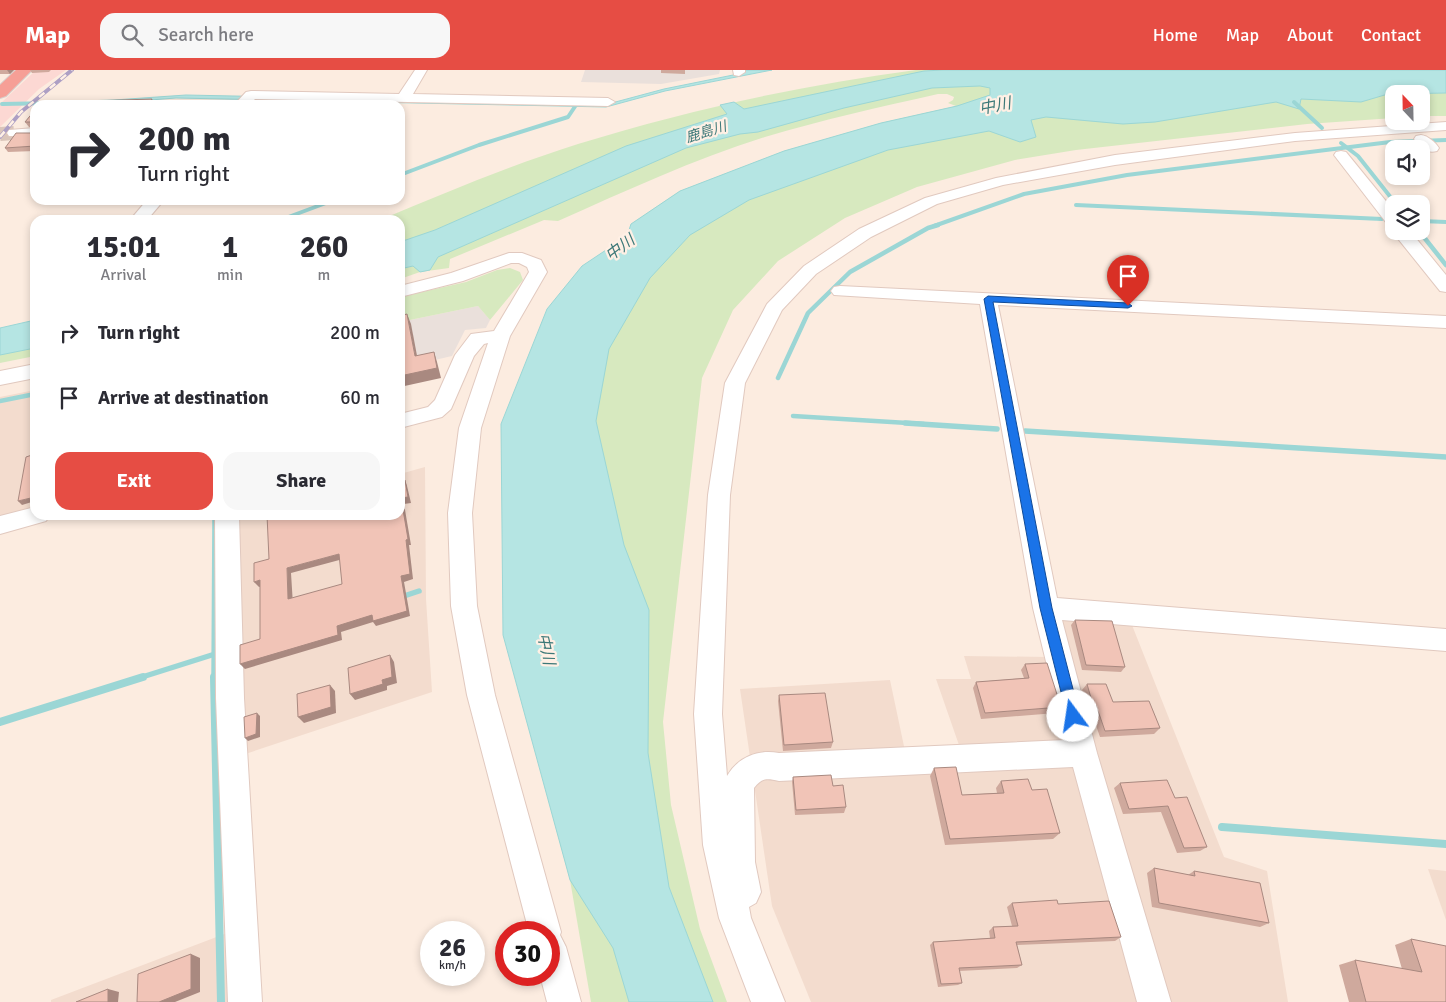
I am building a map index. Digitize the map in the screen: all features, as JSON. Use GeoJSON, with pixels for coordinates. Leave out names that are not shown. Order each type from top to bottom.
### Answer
{"type":"FeatureCollection","features":[{"type":"Feature","properties":{"kind":"highway"},"geometry":{"type":"LineString","coordinates":[[0,93],[25,70]]}},
{"type":"Feature","properties":{"kind":"street"},"geometry":{"type":"LineString","coordinates":[[404,97],[421,70]]}},
{"type":"Feature","properties":{"kind":"street"},"geometry":{"type":"LineString","coordinates":[[246,100],[404,97],[608,102]]}},
{"type":"Feature","properties":{"kind":"street"},"geometry":{"type":"LineString","coordinates":[[768,1002],[735,918],[718,845],[708,714],[719,495],[735,383],[774,308],[810,270],[864,233],[931,201],[1001,181],[1114,160],[1295,137],[1446,126]]}},
{"type":"Feature","properties":{"kind":"street"},"geometry":{"type":"LineString","coordinates":[[14,133],[30,132]]}},
{"type":"Feature","properties":{"kind":"street"},"geometry":{"type":"LineString","coordinates":[[1430,142],[1446,135]]}},
{"type":"Feature","properties":{"kind":"street"},"geometry":{"type":"LineString","coordinates":[[1341,155],[1385,211]]}},
{"type":"Feature","properties":{"kind":"street"},"geometry":{"type":"LineString","coordinates":[[142,215],[152,205]]}},
{"type":"Feature","properties":{"kind":"street"},"geometry":{"type":"LineString","coordinates":[[1409,240],[1446,287]]}},
{"type":"Feature","properties":{"kind":"street"},"geometry":{"type":"LineString","coordinates":[[405,291],[458,277],[509,258],[522,258],[535,264],[538,272],[500,336],[470,428],[460,513],[464,606],[481,695],[542,921]]}},
{"type":"Feature","properties":{"kind":"street"},"geometry":{"type":"LineString","coordinates":[[840,291],[1446,322]]}},
{"type":"Feature","properties":{"kind":"street"},"geometry":{"type":"LineString","coordinates":[[988,299],[1046,608],[1083,752],[1154,1002]]}},
{"type":"Feature","properties":{"kind":"street"},"geometry":{"type":"LineString","coordinates":[[405,420],[435,412],[444,404],[465,355],[478,338],[500,336]]}},
{"type":"Feature","properties":{"kind":"street"},"geometry":{"type":"LineString","coordinates":[[0,378],[30,372]]}},
{"type":"Feature","properties":{"kind":"street"},"geometry":{"type":"LineString","coordinates":[[0,525],[30,517]]}},
{"type":"Feature","properties":{"kind":"street"},"geometry":{"type":"LineString","coordinates":[[227,520],[230,698],[245,1002]]}},
{"type":"Feature","properties":{"kind":"street"},"geometry":{"type":"LineString","coordinates":[[1046,608],[1446,640]]}},
{"type":"Feature","properties":{"kind":"street"},"geometry":{"type":"LineString","coordinates":[[754,964],[756,937],[739,862],[739,784],[750,770],[765,764],[780,767],[1083,752]]}},
{"type":"Feature","properties":{"kind":"street"},"geometry":{"type":"LineString","coordinates":[[560,986],[564,1002]]}},
{"type":"Feature","properties":{"kind":"shaded area"},"geometry":{"type":"Polygon","coordinates":[[[36,70],[66,70],[39,89],[0,127],[0,104],[36,70]]]}},
{"type":"Feature","properties":{"kind":"shaded area"},"geometry":{"type":"Polygon","coordinates":[[[585,70],[720,70],[719,74],[661,84],[581,82],[585,70]]]}},
{"type":"Feature","properties":{"kind":"shaded area"},"geometry":{"type":"Polygon","coordinates":[[[478,306],[490,320],[486,328],[465,330],[452,356],[405,367],[405,321],[478,306]]]}},
{"type":"Feature","properties":{"kind":"shaded area"},"geometry":{"type":"Polygon","coordinates":[[[30,391],[30,520],[42,520],[0,531],[0,397],[30,391]]]}},
{"type":"Feature","properties":{"kind":"shaded area"},"geometry":{"type":"Polygon","coordinates":[[[425,467],[426,599],[432,692],[224,761],[220,522],[227,520],[405,520],[405,473],[425,467]]]}},
{"type":"Feature","properties":{"kind":"shaded area"},"geometry":{"type":"Polygon","coordinates":[[[1035,604],[1126,610],[1224,857],[1267,871],[1288,1002],[811,1002],[772,906],[740,689],[890,680],[905,751],[960,748],[936,679],[971,679],[964,656],[1048,657],[1035,604]]]}},
{"type":"Feature","properties":{"kind":"shaded area"},"geometry":{"type":"Polygon","coordinates":[[[1428,869],[1446,871],[1446,920],[1428,869]]]}},
{"type":"Feature","properties":{"kind":"shaded area"},"geometry":{"type":"Polygon","coordinates":[[[227,933],[253,1002],[51,1002],[51,1000],[227,933]]]}},
{"type":"Feature","properties":{"kind":"green space"},"geometry":{"type":"Polygon","coordinates":[[[916,70],[971,70],[759,113],[405,247],[405,215],[392,215],[528,161],[619,132],[746,100],[873,76],[916,70]]]}},
{"type":"Feature","properties":{"kind":"green space"},"geometry":{"type":"Polygon","coordinates":[[[1090,70],[1260,70],[1054,92],[631,224],[680,191],[784,151],[881,123],[956,106],[948,103],[954,97],[947,94],[938,94],[851,114],[765,137],[712,155],[558,221],[544,220],[450,259],[449,268],[420,272],[405,277],[405,259],[672,146],[940,81],[1090,70]]]}},
{"type":"Feature","properties":{"kind":"green space"},"geometry":{"type":"Polygon","coordinates":[[[1446,86],[1446,116],[1430,116],[1430,87],[1446,86]]]}},
{"type":"Feature","properties":{"kind":"green space"},"geometry":{"type":"Polygon","coordinates":[[[1385,90],[1385,119],[1307,124],[1076,150],[1015,160],[917,187],[845,218],[778,261],[733,310],[702,378],[663,722],[671,805],[700,929],[727,1002],[687,1002],[558,388],[661,229],[987,113],[1385,90]]]}},
{"type":"Feature","properties":{"kind":"green space"},"geometry":{"type":"Polygon","coordinates":[[[510,268],[520,272],[523,280],[490,320],[478,306],[405,321],[405,296],[466,282],[497,270],[510,268]]]}},
{"type":"Feature","properties":{"kind":"green space"},"geometry":{"type":"Polygon","coordinates":[[[30,341],[30,357],[0,363],[0,348],[30,341]]]}},
{"type":"Feature","properties":{"kind":"green space"},"geometry":{"type":"Polygon","coordinates":[[[547,795],[624,929],[649,1002],[591,1002],[570,880],[547,795]]]}},
{"type":"Feature","properties":{"kind":"water"},"geometry":{"type":"Polygon","coordinates":[[[743,70],[772,70],[665,91],[606,107],[405,103],[405,100],[176,98],[114,100],[186,95],[608,104],[664,89],[743,73],[743,70]]]}},
{"type":"Feature","properties":{"kind":"water"},"geometry":{"type":"Polygon","coordinates":[[[1446,70],[1446,93],[1430,93],[1430,85],[1385,85],[1385,95],[1361,102],[1301,99],[1299,109],[1276,102],[1155,122],[1123,124],[1046,117],[1031,120],[1036,137],[1020,142],[989,131],[888,150],[749,200],[690,235],[650,278],[609,349],[596,421],[624,545],[649,610],[648,753],[669,887],[713,1002],[629,1002],[613,948],[570,880],[503,635],[501,424],[547,309],[582,266],[627,236],[631,224],[680,191],[784,151],[881,123],[957,106],[990,95],[990,88],[980,86],[932,88],[844,108],[758,132],[740,134],[686,148],[438,257],[430,270],[420,272],[413,266],[405,268],[405,240],[435,230],[626,146],[727,114],[720,105],[734,102],[744,109],[924,71],[1446,70]]]}},
{"type":"Feature","properties":{"kind":"water"},"geometry":{"type":"Polygon","coordinates":[[[30,321],[30,349],[0,355],[0,328],[30,321]]]}},
{"type":"Feature","properties":{"kind":"building"},"geometry":{"type":"Polygon","coordinates":[[[16,133],[30,133],[30,146],[5,148],[16,133]]]}},
{"type":"Feature","properties":{"kind":"building"},"geometry":{"type":"Polygon","coordinates":[[[407,314],[415,356],[434,352],[437,368],[405,375],[405,315],[407,314]]]}},
{"type":"Feature","properties":{"kind":"building"},"geometry":{"type":"Polygon","coordinates":[[[30,456],[30,498],[18,501],[26,457],[30,456]]]}},
{"type":"Feature","properties":{"kind":"building"},"geometry":{"type":"Polygon","coordinates":[[[405,480],[408,497],[405,497],[405,480]]]}},
{"type":"Feature","properties":{"kind":"building"},"geometry":{"type":"Polygon","coordinates":[[[267,520],[405,520],[410,574],[401,576],[407,611],[373,621],[372,615],[337,626],[338,635],[240,664],[240,645],[260,639],[260,580],[254,582],[254,563],[269,559],[267,520]],[[339,554],[287,568],[288,599],[342,584],[339,554]]]}},
{"type":"Feature","properties":{"kind":"building"},"geometry":{"type":"Polygon","coordinates":[[[1075,620],[1112,621],[1125,667],[1086,665],[1075,620]]]}},
{"type":"Feature","properties":{"kind":"building"},"geometry":{"type":"Polygon","coordinates":[[[390,655],[392,677],[382,680],[383,684],[350,694],[348,668],[390,655]]]}},
{"type":"Feature","properties":{"kind":"building"},"geometry":{"type":"Polygon","coordinates":[[[1047,663],[1061,707],[985,713],[976,682],[1029,678],[1025,664],[1047,663]]]}},
{"type":"Feature","properties":{"kind":"building"},"geometry":{"type":"Polygon","coordinates":[[[1087,684],[1106,684],[1113,702],[1149,701],[1160,728],[1105,731],[1096,705],[1093,705],[1087,684]]]}},
{"type":"Feature","properties":{"kind":"building"},"geometry":{"type":"Polygon","coordinates":[[[330,685],[331,707],[298,717],[297,694],[330,685]]]}},
{"type":"Feature","properties":{"kind":"building"},"geometry":{"type":"Polygon","coordinates":[[[825,693],[833,742],[784,745],[779,695],[825,693]]]}},
{"type":"Feature","properties":{"kind":"building"},"geometry":{"type":"Polygon","coordinates":[[[257,713],[256,734],[245,738],[244,717],[257,713]]]}},
{"type":"Feature","properties":{"kind":"building"},"geometry":{"type":"Polygon","coordinates":[[[956,767],[962,795],[1004,793],[1001,781],[1028,779],[1032,790],[1047,789],[1060,833],[950,839],[934,768],[956,767]]]}},
{"type":"Feature","properties":{"kind":"building"},"geometry":{"type":"Polygon","coordinates":[[[831,775],[833,786],[843,785],[846,807],[796,810],[793,777],[831,775]]]}},
{"type":"Feature","properties":{"kind":"building"},"geometry":{"type":"Polygon","coordinates":[[[1167,780],[1175,798],[1187,797],[1207,847],[1184,848],[1168,806],[1129,809],[1120,783],[1167,780]]]}},
{"type":"Feature","properties":{"kind":"building"},"geometry":{"type":"Polygon","coordinates":[[[1154,868],[1195,876],[1194,871],[1260,883],[1269,923],[1159,903],[1154,868]]]}},
{"type":"Feature","properties":{"kind":"building"},"geometry":{"type":"Polygon","coordinates":[[[1057,900],[1058,904],[1109,901],[1121,937],[1016,942],[1022,965],[959,968],[962,983],[941,984],[933,942],[995,938],[993,927],[1018,926],[1012,903],[1057,900]]]}},
{"type":"Feature","properties":{"kind":"building"},"geometry":{"type":"Polygon","coordinates":[[[1411,939],[1446,946],[1446,1002],[1366,1002],[1355,960],[1422,972],[1411,939]]]}},
{"type":"Feature","properties":{"kind":"building"},"geometry":{"type":"Polygon","coordinates":[[[191,954],[191,989],[159,1002],[137,1002],[138,974],[191,954]]]}},
{"type":"Feature","properties":{"kind":"building"},"geometry":{"type":"Polygon","coordinates":[[[108,989],[108,1002],[76,1002],[108,989]]]}},
{"type":"Feature","properties":{"kind":"waterway"},"geometry":{"type":"LineString","coordinates":[[1294,102],[1322,128]]}},
{"type":"Feature","properties":{"kind":"waterway"},"geometry":{"type":"LineString","coordinates":[[2,104],[30,103]]}},
{"type":"Feature","properties":{"kind":"waterway"},"geometry":{"type":"LineString","coordinates":[[405,173],[479,145],[568,117],[576,105]]}},
{"type":"Feature","properties":{"kind":"waterway"},"geometry":{"type":"LineString","coordinates":[[1347,147],[1390,142],[1446,140]]}},
{"type":"Feature","properties":{"kind":"waterway"},"geometry":{"type":"LineString","coordinates":[[1341,143],[1347,147]]}},
{"type":"Feature","properties":{"kind":"waterway"},"geometry":{"type":"LineString","coordinates":[[934,226],[1024,194],[1127,175],[1347,147]]}},
{"type":"Feature","properties":{"kind":"waterway"},"geometry":{"type":"LineString","coordinates":[[1347,147],[1358,156],[1389,195]]}},
{"type":"Feature","properties":{"kind":"waterway"},"geometry":{"type":"LineString","coordinates":[[294,215],[321,205]]}},
{"type":"Feature","properties":{"kind":"waterway"},"geometry":{"type":"LineString","coordinates":[[1076,205],[1382,219]]}},
{"type":"Feature","properties":{"kind":"waterway"},"geometry":{"type":"LineString","coordinates":[[1430,221],[1446,222]]}},
{"type":"Feature","properties":{"kind":"waterway"},"geometry":{"type":"LineString","coordinates":[[778,378],[808,313],[850,272],[928,228],[938,225]]}},
{"type":"Feature","properties":{"kind":"waterway"},"geometry":{"type":"LineString","coordinates":[[1426,240],[1446,265]]}},
{"type":"Feature","properties":{"kind":"waterway"},"geometry":{"type":"LineString","coordinates":[[0,401],[30,395]]}},
{"type":"Feature","properties":{"kind":"waterway"},"geometry":{"type":"LineString","coordinates":[[793,416],[924,424]]}},
{"type":"Feature","properties":{"kind":"waterway"},"geometry":{"type":"LineString","coordinates":[[905,423],[997,429]]}},
{"type":"Feature","properties":{"kind":"waterway"},"geometry":{"type":"LineString","coordinates":[[1025,431],[1446,457]]}},
{"type":"Feature","properties":{"kind":"waterway"},"geometry":{"type":"LineString","coordinates":[[214,654],[215,520]]}},
{"type":"Feature","properties":{"kind":"waterway"},"geometry":{"type":"LineString","coordinates":[[401,597],[419,591]]}},
{"type":"Feature","properties":{"kind":"waterway"},"geometry":{"type":"LineString","coordinates":[[139,678],[214,654]]}},
{"type":"Feature","properties":{"kind":"waterway"},"geometry":{"type":"LineString","coordinates":[[214,654],[214,677]]}},
{"type":"Feature","properties":{"kind":"waterway"},"geometry":{"type":"LineString","coordinates":[[0,722],[143,677]]}},
{"type":"Feature","properties":{"kind":"waterway"},"geometry":{"type":"LineString","coordinates":[[214,677],[221,1002]]}},
{"type":"Feature","properties":{"kind":"waterway"},"geometry":{"type":"LineString","coordinates":[[1222,827],[1446,844]]}},
{"type":"Feature","properties":{"kind":"tunnel"},"geometry":{"type":"LineString","coordinates":[[0,134],[14,133]]}},
{"type":"Feature","properties":{"kind":"railway"},"geometry":{"type":"LineString","coordinates":[[36,100],[72,70]]}},
{"type":"Feature","properties":{"kind":"railway"},"geometry":{"type":"LineString","coordinates":[[0,137],[21,112],[30,105]]}},
{"type":"Feature","properties":{"kind":"route"},"geometry":{"type":"LineString","coordinates":[[1073,716],[1046,608],[988,299],[1128,306]]}},
{"type":"Feature","properties":{"kind":"water label","name":"中川"},"geometry":{"type":"Point","coordinates":[995,106]}},
{"type":"Feature","properties":{"kind":"water label","name":"鹿島川"},"geometry":{"type":"Point","coordinates":[706,132]}},
{"type":"Feature","properties":{"kind":"water label","name":"中川"},"geometry":{"type":"Point","coordinates":[620,248]}},
{"type":"Feature","properties":{"kind":"water label","name":"中川"},"geometry":{"type":"Point","coordinates":[546,649]}}]}
